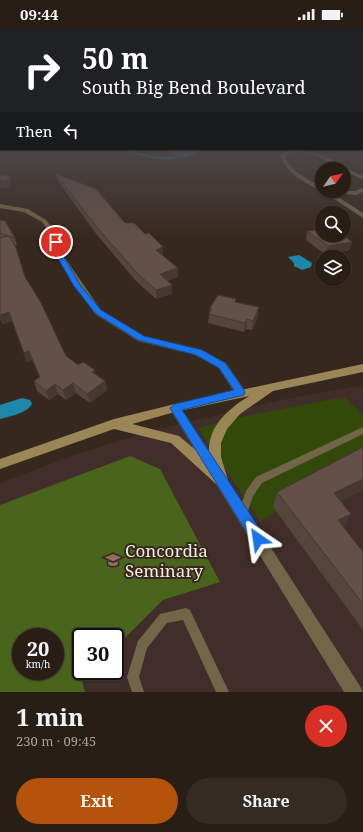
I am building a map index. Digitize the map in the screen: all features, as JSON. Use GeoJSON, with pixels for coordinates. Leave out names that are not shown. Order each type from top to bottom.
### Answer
{"type":"FeatureCollection","features":[{"type":"Feature","properties":{"kind":"main road"},"geometry":{"type":"LineString","coordinates":[[0,464],[114,424],[240,392],[363,368]]}},
{"type":"Feature","properties":{"kind":"main road"},"geometry":{"type":"LineString","coordinates":[[221,480],[215,444],[221,429],[236,411],[275,385]]}},
{"type":"Feature","properties":{"kind":"main road"},"geometry":{"type":"LineString","coordinates":[[114,424],[175,439],[221,480]]}},
{"type":"Feature","properties":{"kind":"street"},"geometry":{"type":"LineString","coordinates":[[301,177],[315,185]]}},
{"type":"Feature","properties":{"kind":"street"},"geometry":{"type":"LineString","coordinates":[[349,206],[349,200],[356,193],[363,190]]}},
{"type":"Feature","properties":{"kind":"street"},"geometry":{"type":"LineString","coordinates":[[351,193],[356,193]]}},
{"type":"Feature","properties":{"kind":"street"},"geometry":{"type":"LineString","coordinates":[[336,198],[349,206]]}},
{"type":"Feature","properties":{"kind":"street"},"geometry":{"type":"LineString","coordinates":[[0,206],[26,210],[44,221],[54,234],[59,255],[77,286],[98,312],[141,338],[198,352],[216,362],[222,366],[240,392]]}},
{"type":"Feature","properties":{"kind":"street"},"geometry":{"type":"LineString","coordinates":[[351,207],[363,216]]}},
{"type":"Feature","properties":{"kind":"street"},"geometry":{"type":"LineString","coordinates":[[175,408],[354,692]]}},
{"type":"Feature","properties":{"kind":"lane"},"geometry":{"type":"LineString","coordinates":[[243,514],[249,494],[259,480],[363,430]]}},
{"type":"Feature","properties":{"kind":"lane"},"geometry":{"type":"LineString","coordinates":[[138,692],[133,677],[142,645],[164,618],[186,614],[223,692]]}},
{"type":"Feature","properties":{"kind":"shaded area"},"geometry":{"type":"Polygon","coordinates":[[[363,385],[363,692],[0,692],[0,483],[74,455],[154,430],[281,400],[363,385]]]}},
{"type":"Feature","properties":{"kind":"green space"},"geometry":{"type":"Polygon","coordinates":[[[344,397],[363,415],[363,463],[260,521],[198,428],[250,415],[344,397]]]}},
{"type":"Feature","properties":{"kind":"green space"},"geometry":{"type":"Polygon","coordinates":[[[130,456],[160,469],[220,582],[163,600],[124,639],[124,628],[72,628],[72,680],[83,680],[85,692],[0,692],[0,505],[130,456]]]}},
{"type":"Feature","properties":{"kind":"water"},"geometry":{"type":"Polygon","coordinates":[[[299,255],[312,263],[311,267],[302,270],[294,266],[294,263],[288,257],[299,255]]]}},
{"type":"Feature","properties":{"kind":"water"},"geometry":{"type":"Polygon","coordinates":[[[22,398],[30,400],[32,404],[26,410],[18,414],[0,419],[0,405],[22,398]]]}},
{"type":"Feature","properties":{"kind":"building"},"geometry":{"type":"Polygon","coordinates":[[[0,177],[9,177],[9,180],[0,181],[0,177]]]}},
{"type":"Feature","properties":{"kind":"building"},"geometry":{"type":"Polygon","coordinates":[[[58,177],[64,177],[96,189],[125,223],[134,223],[145,234],[149,233],[163,247],[156,250],[178,268],[160,274],[172,285],[156,290],[136,272],[96,226],[58,177]]]}},
{"type":"Feature","properties":{"kind":"building"},"geometry":{"type":"Polygon","coordinates":[[[0,220],[5,221],[15,238],[0,233],[0,220]]]}},
{"type":"Feature","properties":{"kind":"building"},"geometry":{"type":"Polygon","coordinates":[[[315,230],[315,237],[307,231],[315,230]]]}},
{"type":"Feature","properties":{"kind":"building"},"geometry":{"type":"Polygon","coordinates":[[[9,236],[16,248],[25,277],[41,303],[66,356],[78,365],[83,362],[95,370],[92,372],[105,381],[87,394],[73,383],[63,390],[55,384],[46,391],[34,381],[40,377],[29,351],[24,353],[9,312],[0,315],[0,238],[9,236]]]}},
{"type":"Feature","properties":{"kind":"building"},"geometry":{"type":"Polygon","coordinates":[[[322,242],[352,242],[328,246],[322,242]]]}},
{"type":"Feature","properties":{"kind":"building"},"geometry":{"type":"Polygon","coordinates":[[[218,295],[236,299],[235,302],[259,307],[253,321],[247,319],[245,323],[209,314],[212,309],[210,308],[218,295]]]}},
{"type":"Feature","properties":{"kind":"building"},"geometry":{"type":"Polygon","coordinates":[[[363,447],[363,479],[334,493],[351,514],[338,520],[363,552],[363,604],[277,492],[363,447]]]}},
{"type":"Feature","properties":{"kind":"place","name":"Concordia Seminary"},"geometry":{"type":"Point","coordinates":[113,560]}},
{"type":"Feature","properties":{"kind":"route"},"geometry":{"type":"LineString","coordinates":[[56,242],[59,255],[77,286],[98,312],[141,338],[198,352],[222,366],[229,375],[240,392],[175,408],[258,539]]}}]}
